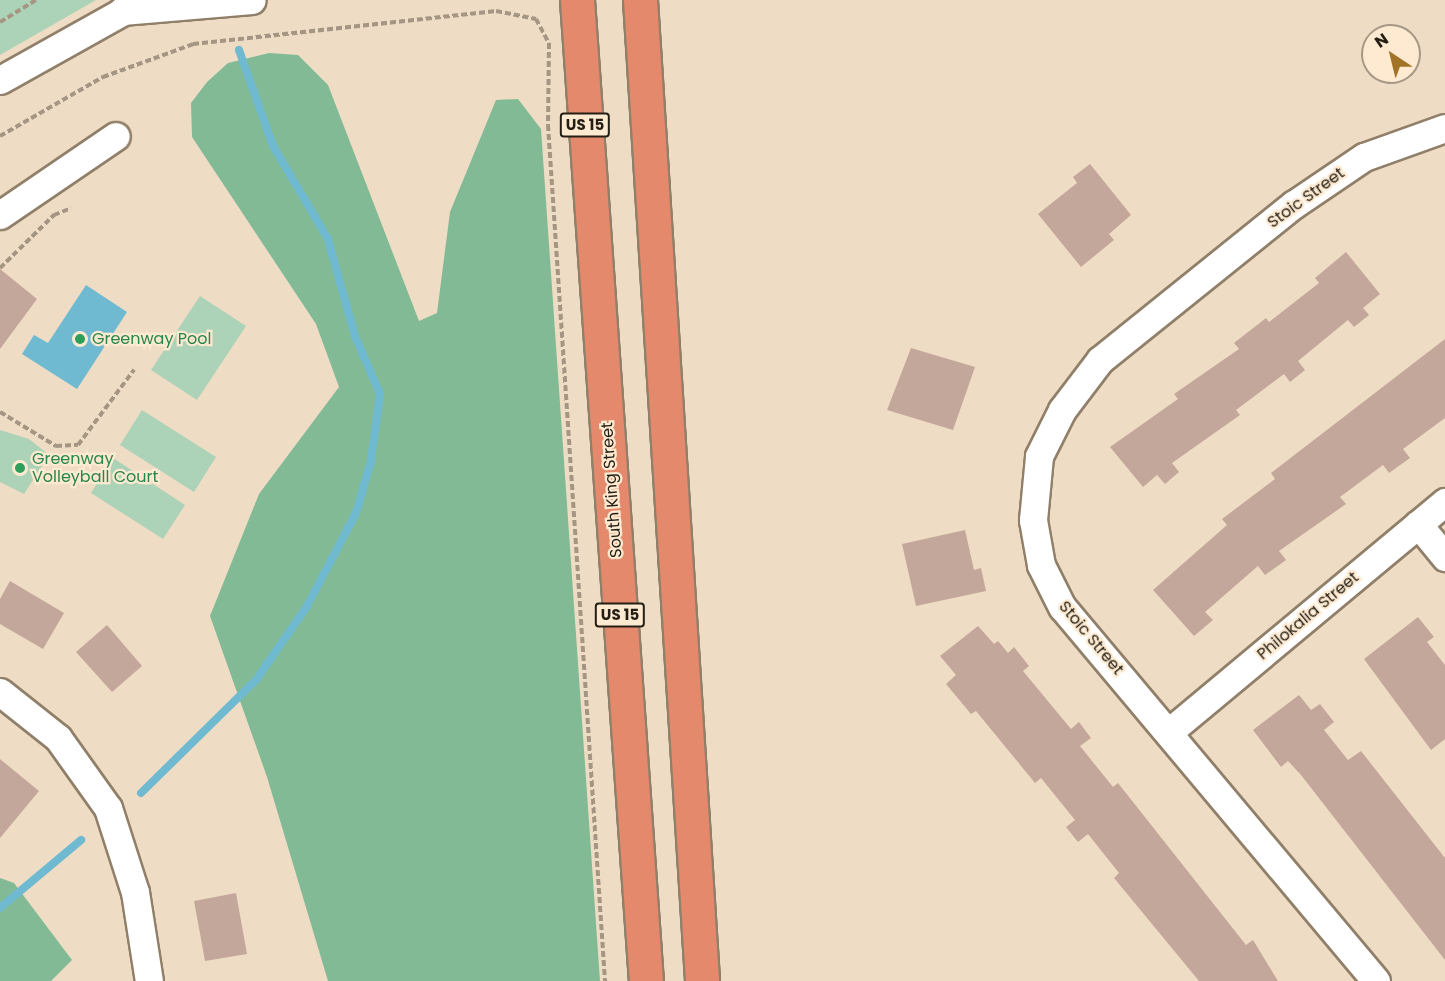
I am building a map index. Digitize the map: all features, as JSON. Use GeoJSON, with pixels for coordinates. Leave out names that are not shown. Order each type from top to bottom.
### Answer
{"type":"FeatureCollection","features":[{"type":"Feature","properties":{"kind":"highway","name":"South King Street"},"geometry":{"type":"LineString","coordinates":[[577,0],[646,981]]}},
{"type":"Feature","properties":{"kind":"highway"},"geometry":{"type":"LineString","coordinates":[[639,0],[702,981]]}},
{"type":"Feature","properties":{"kind":"street"},"geometry":{"type":"LineString","coordinates":[[0,80],[132,5],[252,0]]}},
{"type":"Feature","properties":{"kind":"street","name":"Stoic Street"},"geometry":{"type":"LineString","coordinates":[[1376,981],[1170,731],[1062,607],[1041,565],[1033,520],[1039,456],[1062,410],[1100,360],[1293,205],[1355,163],[1445,128]]}},
{"type":"Feature","properties":{"kind":"street"},"geometry":{"type":"LineString","coordinates":[[0,215],[116,136]]}},
{"type":"Feature","properties":{"kind":"street","name":"Philokalia Street"},"geometry":{"type":"LineString","coordinates":[[1170,731],[1445,502]]}},
{"type":"Feature","properties":{"kind":"street"},"geometry":{"type":"LineString","coordinates":[[1418,524],[1445,557]]}},
{"type":"Feature","properties":{"kind":"street"},"geometry":{"type":"LineString","coordinates":[[0,692],[58,738],[108,808],[135,892],[149,981]]}},
{"type":"Feature","properties":{"kind":"path"},"geometry":{"type":"LineString","coordinates":[[0,22],[36,0]]}},
{"type":"Feature","properties":{"kind":"path"},"geometry":{"type":"LineString","coordinates":[[0,136],[103,77],[193,44],[496,11],[536,19],[549,43],[548,125],[605,981]]}},
{"type":"Feature","properties":{"kind":"path"},"geometry":{"type":"LineString","coordinates":[[0,268],[54,215],[71,208]]}},
{"type":"Feature","properties":{"kind":"path"},"geometry":{"type":"LineString","coordinates":[[0,412],[56,446],[78,445],[134,370]]}},
{"type":"Feature","properties":{"kind":"green space"},"geometry":{"type":"Polygon","coordinates":[[[0,0],[96,0],[0,55],[0,0]]]}},
{"type":"Feature","properties":{"kind":"green space"},"geometry":{"type":"Polygon","coordinates":[[[269,53],[298,55],[328,85],[419,321],[437,313],[450,212],[496,100],[518,99],[541,129],[600,981],[328,981],[267,777],[210,616],[259,494],[339,387],[316,324],[192,137],[191,103],[207,82],[228,63],[269,53]]]}},
{"type":"Feature","properties":{"kind":"green space"},"geometry":{"type":"Polygon","coordinates":[[[200,296],[246,326],[197,400],[151,370],[200,296]]]}},
{"type":"Feature","properties":{"kind":"green space"},"geometry":{"type":"Polygon","coordinates":[[[142,410],[216,457],[194,492],[120,445],[142,410]]]}},
{"type":"Feature","properties":{"kind":"green space","name":"Greenway Volleyball Court"},"geometry":{"type":"Polygon","coordinates":[[[0,430],[29,439],[49,455],[24,494],[0,482],[0,430]]]}},
{"type":"Feature","properties":{"kind":"green space"},"geometry":{"type":"Polygon","coordinates":[[[113,458],[185,505],[163,539],[91,493],[113,458]]]}},
{"type":"Feature","properties":{"kind":"green space"},"geometry":{"type":"Polygon","coordinates":[[[0,878],[14,883],[72,960],[51,981],[0,981],[0,878]]]}},
{"type":"Feature","properties":{"kind":"water","name":"Greenway Pool"},"geometry":{"type":"Polygon","coordinates":[[[86,285],[127,312],[77,389],[22,354],[34,335],[48,343],[86,285]]]}},
{"type":"Feature","properties":{"kind":"building"},"geometry":{"type":"Polygon","coordinates":[[[1090,164],[1131,215],[1109,234],[1114,240],[1081,267],[1038,214],[1077,183],[1073,177],[1090,164]]]}},
{"type":"Feature","properties":{"kind":"building"},"geometry":{"type":"Polygon","coordinates":[[[1346,252],[1380,294],[1363,308],[1369,315],[1354,327],[1348,320],[1298,361],[1305,370],[1290,382],[1284,374],[1236,410],[1240,415],[1172,463],[1179,472],[1165,484],[1157,475],[1143,487],[1110,447],[1178,399],[1174,394],[1239,349],[1234,343],[1266,318],[1269,322],[1319,283],[1315,278],[1346,252]]]}},
{"type":"Feature","properties":{"kind":"building"},"geometry":{"type":"Polygon","coordinates":[[[0,269],[37,299],[0,349],[0,269]]]}},
{"type":"Feature","properties":{"kind":"building"},"geometry":{"type":"Polygon","coordinates":[[[1445,339],[1445,418],[1403,449],[1410,458],[1389,473],[1383,465],[1340,497],[1346,504],[1279,551],[1286,560],[1265,575],[1258,566],[1205,612],[1213,620],[1194,636],[1153,590],[1227,525],[1222,519],[1275,479],[1271,473],[1445,339]]]}},
{"type":"Feature","properties":{"kind":"building"},"geometry":{"type":"Polygon","coordinates":[[[911,348],[975,367],[953,430],[887,410],[911,348]]]}},
{"type":"Feature","properties":{"kind":"building"},"geometry":{"type":"Polygon","coordinates":[[[965,530],[974,570],[981,568],[986,591],[916,606],[902,544],[965,530]]]}},
{"type":"Feature","properties":{"kind":"building"},"geometry":{"type":"Polygon","coordinates":[[[10,581],[64,613],[43,649],[0,624],[0,599],[10,581]]]}},
{"type":"Feature","properties":{"kind":"building"},"geometry":{"type":"Polygon","coordinates":[[[1418,617],[1434,637],[1427,642],[1445,665],[1445,739],[1431,750],[1364,659],[1418,617]]]}},
{"type":"Feature","properties":{"kind":"building"},"geometry":{"type":"Polygon","coordinates":[[[107,625],[142,666],[112,692],[76,652],[107,625]]]}},
{"type":"Feature","properties":{"kind":"building"},"geometry":{"type":"Polygon","coordinates":[[[978,626],[994,644],[998,641],[1008,653],[1014,647],[1029,666],[1023,671],[1071,729],[1079,722],[1091,738],[1080,746],[1113,787],[1118,783],[1246,945],[1253,940],[1278,981],[1199,981],[1114,878],[1119,873],[1088,834],[1078,842],[1066,827],[1075,820],[1041,778],[1035,783],[976,711],[971,714],[946,684],[956,675],[940,656],[978,626]]]}},
{"type":"Feature","properties":{"kind":"building"},"geometry":{"type":"Polygon","coordinates":[[[1299,695],[1311,710],[1320,704],[1334,722],[1324,730],[1348,760],[1361,751],[1445,858],[1445,960],[1301,775],[1288,761],[1281,767],[1253,730],[1299,695]]]}},
{"type":"Feature","properties":{"kind":"building"},"geometry":{"type":"Polygon","coordinates":[[[0,759],[39,791],[0,838],[0,759]]]}},
{"type":"Feature","properties":{"kind":"building"},"geometry":{"type":"Polygon","coordinates":[[[236,893],[247,954],[205,961],[194,901],[236,893]]]}},
{"type":"Feature","properties":{"kind":"waterway"},"geometry":{"type":"LineString","coordinates":[[141,793],[256,680],[307,606],[356,513],[371,461],[380,394],[355,336],[328,239],[273,146],[239,50]]}},
{"type":"Feature","properties":{"kind":"waterway"},"geometry":{"type":"LineString","coordinates":[[0,908],[81,840]]}},
{"type":"Feature","properties":{"kind":"place","name":"Greenway Pool"},"geometry":{"type":"Point","coordinates":[80,339]}},
{"type":"Feature","properties":{"kind":"place","name":"Greenway Volleyball Court"},"geometry":{"type":"Point","coordinates":[20,468]}}]}
